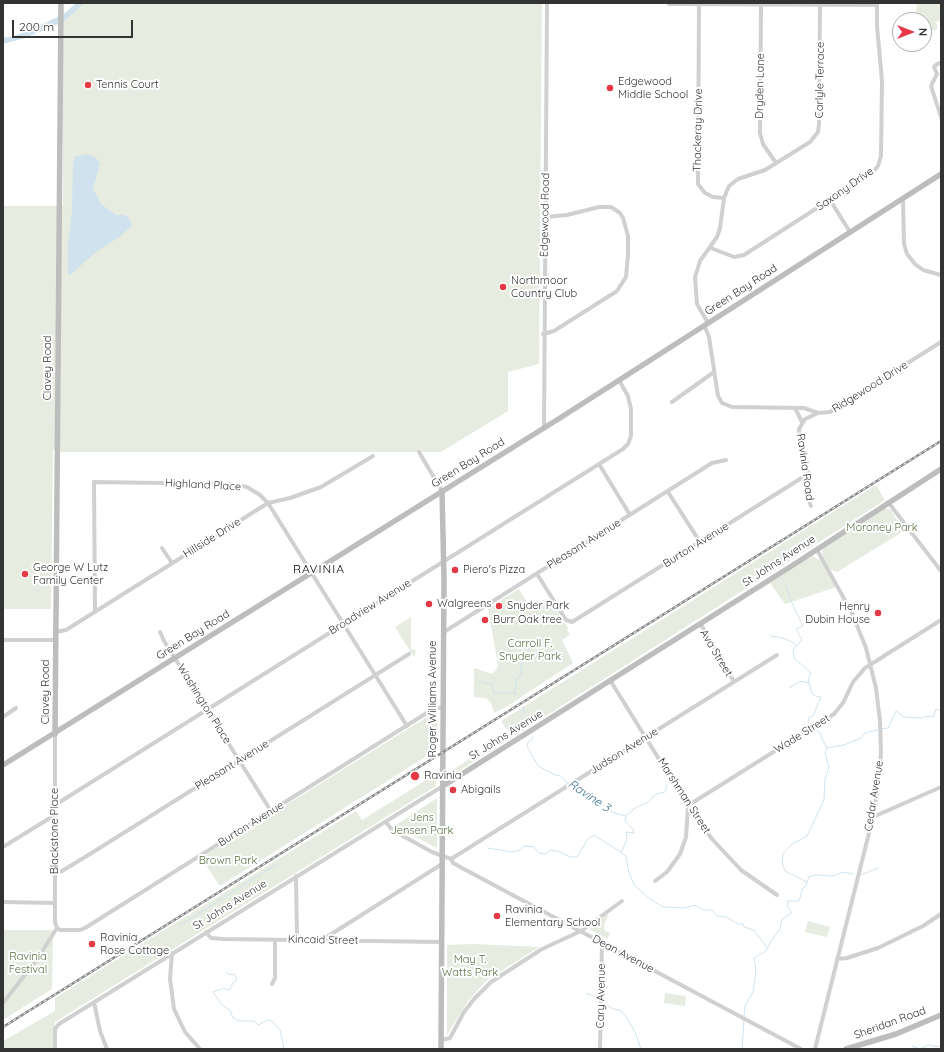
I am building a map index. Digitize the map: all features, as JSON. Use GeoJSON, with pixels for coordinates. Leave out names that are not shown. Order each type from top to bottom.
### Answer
{"type":"FeatureCollection","features":[{"type":"Feature","properties":{"kind":"main road","name":"Clavey Road"},"geometry":{"type":"LineString","coordinates":[[56,734],[61,6]]}},
{"type":"Feature","properties":{"kind":"main road","name":"Green Bay Road"},"geometry":{"type":"LineString","coordinates":[[3,765],[56,734],[619,380],[941,174]]}},
{"type":"Feature","properties":{"kind":"main road","name":"St Johns Avenue"},"geometry":{"type":"LineString","coordinates":[[443,786],[817,550],[888,502],[941,469]]}},
{"type":"Feature","properties":{"kind":"main road","name":"Roger Williams Avenue"},"geometry":{"type":"LineString","coordinates":[[442,491],[444,561],[442,1049]]}},
{"type":"Feature","properties":{"kind":"main road","name":"Sheridan Road"},"geometry":{"type":"LineString","coordinates":[[846,1049],[866,1046],[941,1015]]}},
{"type":"Feature","properties":{"kind":"street","name":"Edgewood Road"},"geometry":{"type":"LineString","coordinates":[[544,427],[543,334],[547,3]]}},
{"type":"Feature","properties":{"kind":"street"},"geometry":{"type":"LineString","coordinates":[[669,4],[877,4]]}},
{"type":"Feature","properties":{"kind":"street","name":"Carlyle Terrace"},"geometry":{"type":"LineString","coordinates":[[724,198],[729,186],[735,180],[763,171],[810,142],[819,129],[820,4]]}},
{"type":"Feature","properties":{"kind":"street","name":"Saxony Drive"},"geometry":{"type":"LineString","coordinates":[[711,248],[734,256],[744,255],[873,172],[880,161],[882,81],[877,4]]}},
{"type":"Feature","properties":{"kind":"street","name":"Thackeray Drive"},"geometry":{"type":"LineString","coordinates":[[699,5],[698,184],[705,193],[713,197],[724,198]]}},
{"type":"Feature","properties":{"kind":"street","name":"Dryden Lane"},"geometry":{"type":"LineString","coordinates":[[761,5],[760,133],[763,144],[776,163]]}},
{"type":"Feature","properties":{"kind":"street"},"geometry":{"type":"LineString","coordinates":[[941,63],[934,67],[939,74],[931,86],[941,117]]}},
{"type":"Feature","properties":{"kind":"street"},"geometry":{"type":"LineString","coordinates":[[706,324],[697,304],[695,277],[700,261],[711,248],[720,228],[724,198]]}},
{"type":"Feature","properties":{"kind":"street"},"geometry":{"type":"LineString","coordinates":[[903,199],[904,244],[907,254],[915,264],[923,270],[941,275]]}},
{"type":"Feature","properties":{"kind":"street"},"geometry":{"type":"LineString","coordinates":[[830,200],[850,232]]}},
{"type":"Feature","properties":{"kind":"street"},"geometry":{"type":"LineString","coordinates":[[543,334],[554,332],[617,292],[626,277],[628,255],[628,236],[623,218],[620,213],[611,207],[599,207],[574,214],[545,217]]}},
{"type":"Feature","properties":{"kind":"street","name":"Ridgewood Drive"},"geometry":{"type":"LineString","coordinates":[[706,324],[718,396],[725,405],[808,408],[818,413],[830,412],[941,342]]}},
{"type":"Feature","properties":{"kind":"street"},"geometry":{"type":"LineString","coordinates":[[672,402],[714,372]]}},
{"type":"Feature","properties":{"kind":"street","name":"Broadview Avenue"},"geometry":{"type":"LineString","coordinates":[[55,805],[622,449],[628,444],[630,436],[631,404],[619,380]]}},
{"type":"Feature","properties":{"kind":"street"},"geometry":{"type":"LineString","coordinates":[[795,408],[802,422]]}},
{"type":"Feature","properties":{"kind":"street","name":"Ravinia Road"},"geometry":{"type":"LineString","coordinates":[[811,506],[807,496],[808,474],[800,446],[799,429],[802,422],[808,417],[818,413]]}},
{"type":"Feature","properties":{"kind":"street","name":"Roger Williams Avenue"},"geometry":{"type":"LineString","coordinates":[[419,452],[442,491]]}},
{"type":"Feature","properties":{"kind":"street","name":"Hillside Drive"},"geometry":{"type":"LineString","coordinates":[[56,632],[66,630],[95,610],[268,503],[297,496],[321,487],[373,456]]}},
{"type":"Feature","properties":{"kind":"street","name":"Pleasant Avenue"},"geometry":{"type":"LineString","coordinates":[[444,632],[712,463],[726,460]]}},
{"type":"Feature","properties":{"kind":"street"},"geometry":{"type":"LineString","coordinates":[[599,464],[630,515]]}},
{"type":"Feature","properties":{"kind":"street","name":"Burton Avenue"},"geometry":{"type":"LineString","coordinates":[[537,574],[566,621],[572,622],[808,474]]}},
{"type":"Feature","properties":{"kind":"street","name":"Highland Place"},"geometry":{"type":"LineString","coordinates":[[95,610],[94,482],[236,484],[254,491],[268,503],[407,726]]}},
{"type":"Feature","properties":{"kind":"street"},"geometry":{"type":"LineString","coordinates":[[668,492],[700,542]]}},
{"type":"Feature","properties":{"kind":"street"},"geometry":{"type":"LineString","coordinates":[[888,502],[941,571]]}},
{"type":"Feature","properties":{"kind":"street"},"geometry":{"type":"LineString","coordinates":[[162,548],[172,563]]}},
{"type":"Feature","properties":{"kind":"street","name":"Cedar Avenue"},"geometry":{"type":"LineString","coordinates":[[815,1049],[873,817],[879,780],[881,745],[879,714],[871,664],[852,613],[837,583],[817,550]]}},
{"type":"Feature","properties":{"kind":"street","name":"Wade Street"},"geometry":{"type":"LineString","coordinates":[[688,806],[834,714],[843,704],[860,672],[941,620]]}},
{"type":"Feature","properties":{"kind":"street","name":"Ava Street"},"geometry":{"type":"LineString","coordinates":[[700,624],[734,682]]}},
{"type":"Feature","properties":{"kind":"street","name":"Washington Place"},"geometry":{"type":"LineString","coordinates":[[160,632],[164,641],[271,811]]}},
{"type":"Feature","properties":{"kind":"street"},"geometry":{"type":"LineString","coordinates":[[3,640],[56,640]]}},
{"type":"Feature","properties":{"kind":"street","name":"Pleasant Avenue"},"geometry":{"type":"LineString","coordinates":[[55,873],[62,871],[79,861],[409,654]]}},
{"type":"Feature","properties":{"kind":"street","name":"Judson Avenue"},"geometry":{"type":"LineString","coordinates":[[451,859],[777,656]]}},
{"type":"Feature","properties":{"kind":"street","name":"Marshman Street"},"geometry":{"type":"LineString","coordinates":[[610,680],[688,806],[712,839],[728,858],[756,882],[777,895]]}},
{"type":"Feature","properties":{"kind":"street","name":"Burton Avenue"},"geometry":{"type":"LineString","coordinates":[[57,928],[60,930],[80,930],[85,928],[433,709],[443,707]]}},
{"type":"Feature","properties":{"kind":"street"},"geometry":{"type":"LineString","coordinates":[[3,717],[16,708]]}},
{"type":"Feature","properties":{"kind":"street","name":"Blackstone Place"},"geometry":{"type":"LineString","coordinates":[[56,734],[55,922],[57,928]]}},
{"type":"Feature","properties":{"kind":"street","name":"St Johns Avenue"},"geometry":{"type":"LineString","coordinates":[[55,1049],[55,1028],[57,1025],[443,786]]}},
{"type":"Feature","properties":{"kind":"street"},"geometry":{"type":"LineString","coordinates":[[873,817],[941,787]]}},
{"type":"Feature","properties":{"kind":"street"},"geometry":{"type":"LineString","coordinates":[[656,881],[667,872],[680,854],[686,837],[688,806]]}},
{"type":"Feature","properties":{"kind":"street"},"geometry":{"type":"LineString","coordinates":[[3,847],[50,818],[55,817]]}},
{"type":"Feature","properties":{"kind":"street","name":"Dean Avenue"},"geometry":{"type":"LineString","coordinates":[[386,822],[392,830],[442,856],[451,859],[453,863],[462,868],[801,1049]]}},
{"type":"Feature","properties":{"kind":"street"},"geometry":{"type":"LineString","coordinates":[[322,940],[442,864]]}},
{"type":"Feature","properties":{"kind":"street"},"geometry":{"type":"LineString","coordinates":[[296,876],[297,940]]}},
{"type":"Feature","properties":{"kind":"street"},"geometry":{"type":"LineString","coordinates":[[442,1040],[450,1038],[463,1013],[474,999],[491,982],[542,949],[581,931],[622,901]]}},
{"type":"Feature","properties":{"kind":"street"},"geometry":{"type":"LineString","coordinates":[[3,902],[55,903]]}},
{"type":"Feature","properties":{"kind":"street"},"geometry":{"type":"LineString","coordinates":[[837,960],[861,954],[884,945],[941,914]]}},
{"type":"Feature","properties":{"kind":"street"},"geometry":{"type":"LineString","coordinates":[[3,1003],[38,958],[57,928]]}},
{"type":"Feature","properties":{"kind":"street","name":"Kincaid Street"},"geometry":{"type":"LineString","coordinates":[[206,932],[211,938],[442,942]]}},
{"type":"Feature","properties":{"kind":"street"},"geometry":{"type":"LineString","coordinates":[[272,984],[275,978],[275,940]]}},
{"type":"Feature","properties":{"kind":"street","name":"Cary Avenue"},"geometry":{"type":"LineString","coordinates":[[600,1049],[602,943]]}},
{"type":"Feature","properties":{"kind":"street"},"geometry":{"type":"LineString","coordinates":[[172,953],[171,989],[174,1009],[185,1032],[200,1049]]}},
{"type":"Feature","properties":{"kind":"street"},"geometry":{"type":"LineString","coordinates":[[94,1002],[100,1031],[107,1049]]}},
{"type":"Feature","properties":{"kind":"green space","name":"Northmoor Country Club"},"geometry":{"type":"Polygon","coordinates":[[[85,3],[542,3],[539,364],[508,372],[508,411],[441,452],[63,452],[53,449],[51,609],[3,609],[3,206],[63,206],[63,22],[85,3]]]}},
{"type":"Feature","properties":{"kind":"green space"},"geometry":{"type":"Polygon","coordinates":[[[917,3],[940,3],[941,21],[935,22],[937,24],[937,30],[932,30],[932,12],[916,12],[917,3]]]}},
{"type":"Feature","properties":{"kind":"green space"},"geometry":{"type":"Polygon","coordinates":[[[876,485],[885,500],[456,773],[454,769],[510,734],[501,721],[876,485]]]}},
{"type":"Feature","properties":{"kind":"green space","name":"Moroney Park"},"geometry":{"type":"Polygon","coordinates":[[[885,508],[891,510],[904,531],[837,572],[831,570],[823,557],[822,549],[885,508]]]}},
{"type":"Feature","properties":{"kind":"green space"},"geometry":{"type":"Polygon","coordinates":[[[812,556],[821,561],[836,587],[785,604],[770,583],[812,556]]]}},
{"type":"Feature","properties":{"kind":"green space","name":"Carroll F. Snyder Park"},"geometry":{"type":"Polygon","coordinates":[[[519,589],[530,607],[545,599],[550,606],[553,605],[568,628],[567,630],[570,635],[562,640],[573,663],[506,707],[494,713],[491,703],[486,698],[474,697],[474,668],[492,674],[497,669],[498,665],[488,608],[519,589]]]}},
{"type":"Feature","properties":{"kind":"green space"},"geometry":{"type":"Polygon","coordinates":[[[411,617],[411,650],[416,650],[414,657],[395,627],[411,617]]]}},
{"type":"Feature","properties":{"kind":"green space","name":"Brown Park"},"geometry":{"type":"Polygon","coordinates":[[[435,712],[437,714],[438,749],[220,886],[201,858],[435,712]]]}},
{"type":"Feature","properties":{"kind":"green space"},"geometry":{"type":"Polygon","coordinates":[[[436,774],[436,786],[55,1022],[55,1049],[3,1049],[3,1041],[55,1011],[55,998],[356,811],[362,820],[436,774]]]}},
{"type":"Feature","properties":{"kind":"green space","name":"Jens Jensen Park"},"geometry":{"type":"Polygon","coordinates":[[[437,798],[437,848],[394,826],[405,819],[437,798]]]}},
{"type":"Feature","properties":{"kind":"green space"},"geometry":{"type":"Polygon","coordinates":[[[607,914],[608,916],[604,925],[605,931],[610,933],[607,939],[589,929],[607,914]]]}},
{"type":"Feature","properties":{"kind":"green space"},"geometry":{"type":"Polygon","coordinates":[[[808,921],[830,927],[827,937],[805,932],[808,921]]]}},
{"type":"Feature","properties":{"kind":"green space","name":"Ravinia Festival"},"geometry":{"type":"Polygon","coordinates":[[[3,930],[53,930],[52,989],[3,1020],[3,930]]]}},
{"type":"Feature","properties":{"kind":"green space","name":"May T. Watts Park"},"geometry":{"type":"Polygon","coordinates":[[[473,944],[539,947],[487,980],[468,1001],[447,1035],[447,945],[473,944]]]}},
{"type":"Feature","properties":{"kind":"green space"},"geometry":{"type":"Polygon","coordinates":[[[665,993],[686,996],[685,1006],[664,1003],[665,993]]]}},
{"type":"Feature","properties":{"kind":"water"},"geometry":{"type":"Polygon","coordinates":[[[76,3],[85,3],[63,22],[25,38],[3,44],[3,38],[14,36],[47,22],[65,13],[76,3]]]}},
{"type":"Feature","properties":{"kind":"water"},"geometry":{"type":"Polygon","coordinates":[[[88,154],[96,158],[100,164],[93,189],[101,204],[116,215],[124,215],[129,218],[132,226],[118,238],[97,251],[70,275],[68,275],[68,243],[72,212],[73,163],[75,157],[88,154]]]}},
{"type":"Feature","properties":{"kind":"waterway","name":"Ravine 3"},"geometry":{"type":"LineString","coordinates":[[786,585],[790,599],[803,626],[796,629],[802,640],[793,650],[794,658],[811,673],[808,680],[812,693],[815,696],[821,697],[813,716],[809,717],[808,722],[812,726]]}},
{"type":"Feature","properties":{"kind":"waterway"},"geometry":{"type":"LineString","coordinates":[[771,636],[783,638],[794,643],[796,646]]}},
{"type":"Feature","properties":{"kind":"waterway","name":"Ravine 3"},"geometry":{"type":"LineString","coordinates":[[515,693],[516,679],[521,675],[521,663],[529,651],[528,648],[538,641]]}},
{"type":"Feature","properties":{"kind":"waterway"},"geometry":{"type":"LineString","coordinates":[[408,653],[412,649]]}},
{"type":"Feature","properties":{"kind":"waterway","name":"Ravine 3"},"geometry":{"type":"LineString","coordinates":[[476,679],[481,682],[492,684],[494,693],[515,693],[517,695]]}},
{"type":"Feature","properties":{"kind":"waterway"},"geometry":{"type":"LineString","coordinates":[[789,688],[800,681],[809,683]]}},
{"type":"Feature","properties":{"kind":"waterway","name":"Ravine 3"},"geometry":{"type":"LineString","coordinates":[[523,707],[524,712]]}},
{"type":"Feature","properties":{"kind":"waterway","name":"Ravine 3"},"geometry":{"type":"LineString","coordinates":[[881,729],[888,728],[896,711],[904,717],[921,718],[928,716],[933,717],[936,709],[941,711]]}},
{"type":"Feature","properties":{"kind":"waterway","name":"Ravine 3"},"geometry":{"type":"LineString","coordinates":[[744,1016],[745,1006],[753,992],[756,972],[754,958],[766,951],[780,929],[782,919],[792,913],[787,906],[788,901],[799,901],[803,888],[806,886],[807,882],[785,871],[782,863],[783,854],[792,844],[807,836],[824,800],[825,779],[829,767],[825,753],[827,748],[821,734],[815,728]]}},
{"type":"Feature","properties":{"kind":"waterway","name":"Ravine 3"},"geometry":{"type":"LineString","coordinates":[[827,748],[844,745],[861,738],[865,733],[878,730]]}},
{"type":"Feature","properties":{"kind":"waterway","name":"Ravine 3"},"geometry":{"type":"LineString","coordinates":[[533,737],[532,740],[528,742],[527,746],[538,766],[555,775],[561,776],[568,784]]}},
{"type":"Feature","properties":{"kind":"waterway","name":"Ravine 3"},"geometry":{"type":"LineString","coordinates":[[571,785],[594,796],[612,812],[626,816],[625,821],[633,829],[634,833],[626,832],[627,840],[621,853],[626,856],[629,873],[635,886],[650,899],[663,907],[684,908],[695,905],[703,910],[712,910],[717,916],[726,917],[738,924],[743,924],[744,927],[754,930],[767,948]]}},
{"type":"Feature","properties":{"kind":"waterway"},"geometry":{"type":"LineString","coordinates":[[627,815],[635,808],[648,802],[656,794],[665,792],[667,785]]}},
{"type":"Feature","properties":{"kind":"waterway"},"geometry":{"type":"LineString","coordinates":[[488,848],[512,852],[520,850],[524,846],[534,847],[539,853],[546,854],[550,850],[557,851],[571,857],[577,857],[588,839],[594,835],[621,852]]}},
{"type":"Feature","properties":{"kind":"waterway"},"geometry":{"type":"LineString","coordinates":[[245,884],[277,864]]}},
{"type":"Feature","properties":{"kind":"waterway"},"geometry":{"type":"LineString","coordinates":[[861,875],[878,868]]}},
{"type":"Feature","properties":{"kind":"waterway"},"geometry":{"type":"LineString","coordinates":[[807,882],[809,877],[815,875],[833,876],[843,872],[853,874]]}},
{"type":"Feature","properties":{"kind":"waterway"},"geometry":{"type":"LineString","coordinates":[[181,925],[245,884],[244,882]]}},
{"type":"Feature","properties":{"kind":"waterway","name":"Ravine 3"},"geometry":{"type":"LineString","coordinates":[[227,972],[229,975],[234,974],[237,980],[233,983],[230,989],[227,990],[224,988],[213,992],[222,1005],[230,1010],[233,1018],[239,1021],[254,1021],[258,1025],[268,1020],[272,1021],[280,1030],[284,1049]]}},
{"type":"Feature","properties":{"kind":"waterway"},"geometry":{"type":"LineString","coordinates":[[587,994],[594,996]]}},
{"type":"Feature","properties":{"kind":"waterway","name":"Ravine 3"},"geometry":{"type":"LineString","coordinates":[[604,1003],[613,1009],[620,1010],[627,1018],[635,1032],[641,1049]]}},
{"type":"Feature","properties":{"kind":"waterway","name":"Ravine 3"},"geometry":{"type":"LineString","coordinates":[[742,1049],[744,1020]]}},
{"type":"Feature","properties":{"kind":"waterway"},"geometry":{"type":"LineString","coordinates":[[911,1049],[913,1046],[920,1049],[928,1045],[941,1047]]}},
{"type":"Feature","properties":{"kind":"railway"},"geometry":{"type":"LineString","coordinates":[[3,1027],[941,441]]}},
{"type":"Feature","properties":{"kind":"place","name":"Tennis Court"},"geometry":{"type":"Point","coordinates":[88,85]}},
{"type":"Feature","properties":{"kind":"place","name":"Edgewood Middle School"},"geometry":{"type":"Point","coordinates":[610,88]}},
{"type":"Feature","properties":{"kind":"place","name":"Northmoor Country Club"},"geometry":{"type":"Point","coordinates":[503,287]}},
{"type":"Feature","properties":{"kind":"place","name":"Piero's Pizza"},"geometry":{"type":"Point","coordinates":[455,570]}},
{"type":"Feature","properties":{"kind":"place","name":"George W Lutz Family Center"},"geometry":{"type":"Point","coordinates":[25,574]}},
{"type":"Feature","properties":{"kind":"place","name":"Walgreens"},"geometry":{"type":"Point","coordinates":[429,604]}},
{"type":"Feature","properties":{"kind":"place","name":"Snyder Park"},"geometry":{"type":"Point","coordinates":[499,606]}},
{"type":"Feature","properties":{"kind":"place","name":"Henry Dubin House"},"geometry":{"type":"Point","coordinates":[878,613]}},
{"type":"Feature","properties":{"kind":"place","name":"Burr Oak tree"},"geometry":{"type":"Point","coordinates":[485,620]}},
{"type":"Feature","properties":{"kind":"place","name":"Ravinia"},"geometry":{"type":"Point","coordinates":[415,776]}},
{"type":"Feature","properties":{"kind":"place","name":"Abigails"},"geometry":{"type":"Point","coordinates":[453,790]}},
{"type":"Feature","properties":{"kind":"place","name":"Ravinia Elementary School"},"geometry":{"type":"Point","coordinates":[497,916]}},
{"type":"Feature","properties":{"kind":"place","name":"Ravinia Rose Cottage"},"geometry":{"type":"Point","coordinates":[92,944]}},
{"type":"Feature","properties":{"kind":"district","name":"RAVINIA"},"geometry":{"type":"Point","coordinates":[319,569]}}]}
